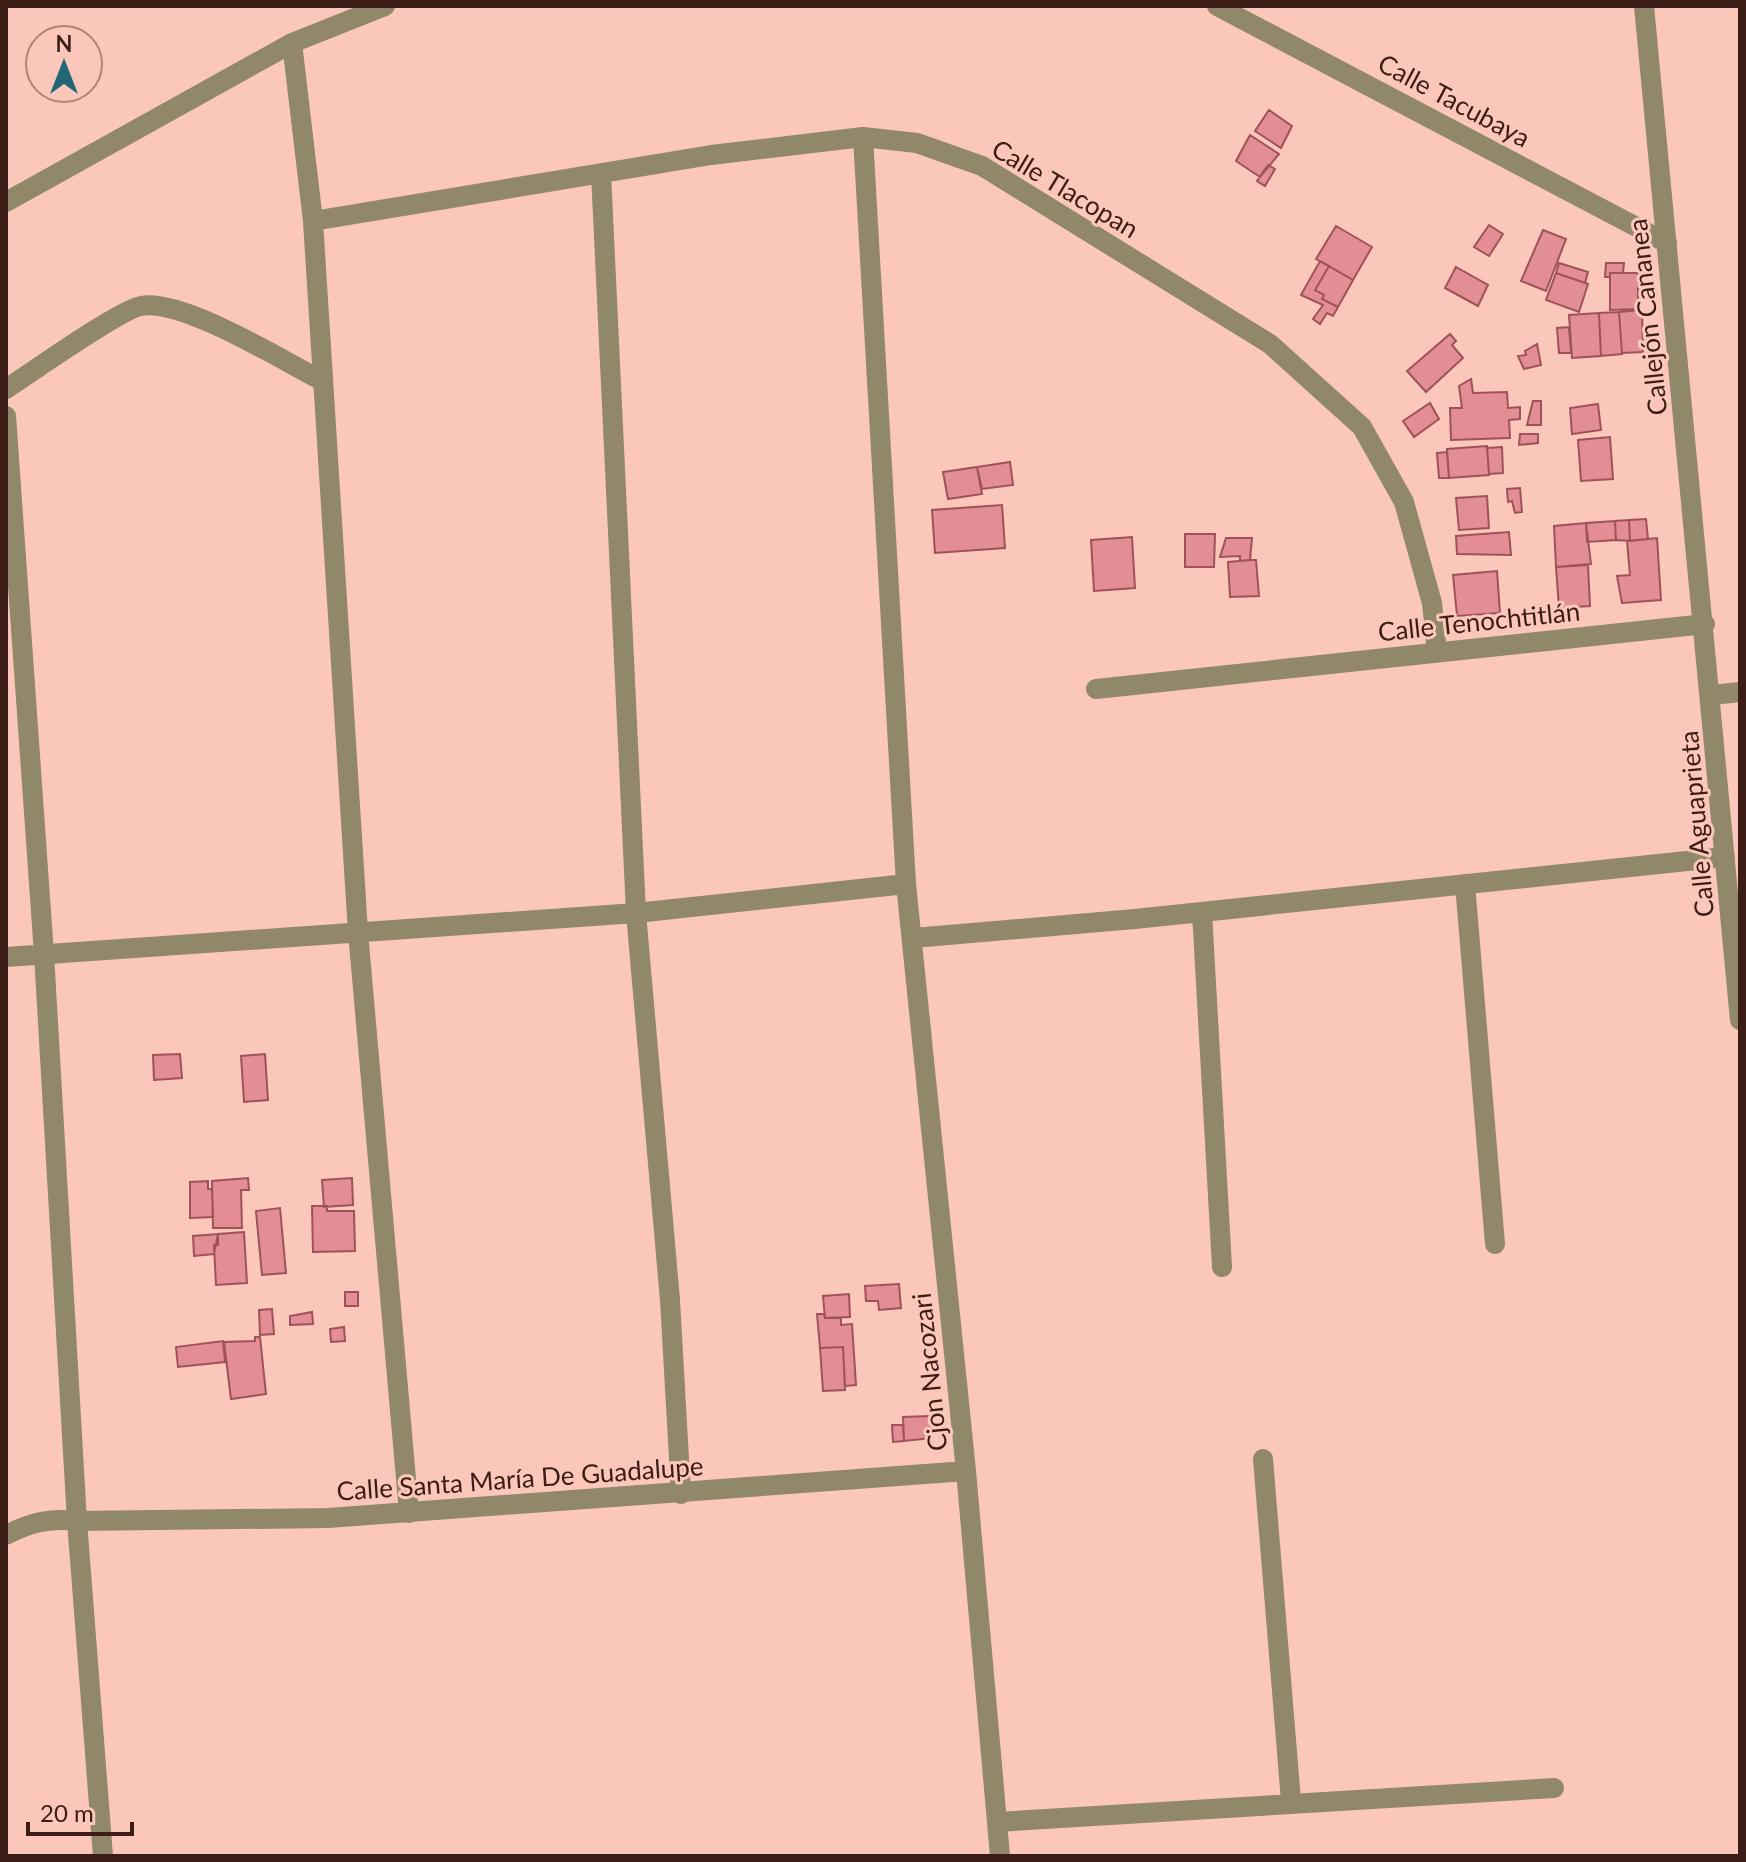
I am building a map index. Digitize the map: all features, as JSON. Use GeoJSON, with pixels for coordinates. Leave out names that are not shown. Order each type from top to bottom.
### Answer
{"type":"FeatureCollection","features":[{"type":"Feature","properties":{"kind":"street"},"geometry":{"type":"LineString","coordinates":[[6,202],[292,43],[385,6]]}},
{"type":"Feature","properties":{"kind":"street","name":"Calle Tacubaya"},"geometry":{"type":"LineString","coordinates":[[1217,6],[1667,243]]}},
{"type":"Feature","properties":{"kind":"street","name":"Callejón Cananea"},"geometry":{"type":"LineString","coordinates":[[1644,6],[1705,624]]}},
{"type":"Feature","properties":{"kind":"street"},"geometry":{"type":"LineString","coordinates":[[292,43],[313,221],[358,932],[409,1513]]}},
{"type":"Feature","properties":{"kind":"street","name":"Calle Tlacopan"},"geometry":{"type":"LineString","coordinates":[[313,221],[601,173],[863,137],[917,143],[982,166],[1270,344],[1362,427],[1404,502],[1432,603],[1437,652]]}},
{"type":"Feature","properties":{"kind":"street","name":"Cjon Nacozari"},"geometry":{"type":"LineString","coordinates":[[863,137],[906,884],[966,1471],[1000,1856]]}},
{"type":"Feature","properties":{"kind":"street"},"geometry":{"type":"LineString","coordinates":[[601,173],[636,913],[670,1300],[681,1494]]}},
{"type":"Feature","properties":{"kind":"street"},"geometry":{"type":"LineString","coordinates":[[6,389],[141,306],[174,310],[200,318],[321,380]]}},
{"type":"Feature","properties":{"kind":"street"},"geometry":{"type":"LineString","coordinates":[[6,416],[44,954],[77,1521],[103,1856]]}},
{"type":"Feature","properties":{"kind":"street","name":"Calle Tenochtitlán"},"geometry":{"type":"LineString","coordinates":[[1096,689],[1705,624]]}},
{"type":"Feature","properties":{"kind":"street","name":"Calle Aguaprieta"},"geometry":{"type":"LineString","coordinates":[[1705,624],[1740,1020]]}},
{"type":"Feature","properties":{"kind":"street"},"geometry":{"type":"LineString","coordinates":[[1712,695],[1740,692]]}},
{"type":"Feature","properties":{"kind":"street"},"geometry":{"type":"LineString","coordinates":[[913,938],[1202,912],[1725,857]]}},
{"type":"Feature","properties":{"kind":"street"},"geometry":{"type":"LineString","coordinates":[[6,957],[636,913],[906,884]]}},
{"type":"Feature","properties":{"kind":"street"},"geometry":{"type":"LineString","coordinates":[[1465,884],[1495,1244]]}},
{"type":"Feature","properties":{"kind":"street"},"geometry":{"type":"LineString","coordinates":[[1202,912],[1222,1267]]}},
{"type":"Feature","properties":{"kind":"street"},"geometry":{"type":"LineString","coordinates":[[1263,1459],[1291,1801]]}},
{"type":"Feature","properties":{"kind":"street","name":"Calle Santa María De Guadalupe"},"geometry":{"type":"LineString","coordinates":[[6,1535],[25,1524],[52,1518],[77,1521],[328,1518],[966,1471]]}},
{"type":"Feature","properties":{"kind":"street"},"geometry":{"type":"LineString","coordinates":[[997,1822],[1291,1801],[1554,1788]]}},
{"type":"Feature","properties":{"kind":"building"},"geometry":{"type":"Polygon","coordinates":[[[1269,110],[1292,126],[1281,148],[1255,131],[1269,110]]]}},
{"type":"Feature","properties":{"kind":"building"},"geometry":{"type":"Polygon","coordinates":[[[1250,135],[1279,154],[1260,177],[1236,161],[1250,135]]]}},
{"type":"Feature","properties":{"kind":"building"},"geometry":{"type":"Polygon","coordinates":[[[1268,165],[1275,169],[1265,186],[1257,181],[1268,165]]]}},
{"type":"Feature","properties":{"kind":"building"},"geometry":{"type":"Polygon","coordinates":[[[1489,225],[1503,234],[1489,256],[1474,247],[1489,225]]]}},
{"type":"Feature","properties":{"kind":"building"},"geometry":{"type":"Polygon","coordinates":[[[1336,226],[1372,247],[1353,280],[1316,259],[1336,226]]]}},
{"type":"Feature","properties":{"kind":"building"},"geometry":{"type":"Polygon","coordinates":[[[1543,230],[1566,239],[1546,291],[1521,281],[1543,230]]]}},
{"type":"Feature","properties":{"kind":"building"},"geometry":{"type":"Polygon","coordinates":[[[1320,261],[1329,266],[1315,290],[1324,295],[1322,299],[1338,307],[1333,316],[1327,313],[1320,324],[1313,319],[1323,305],[1301,295],[1320,261]]]}},
{"type":"Feature","properties":{"kind":"building"},"geometry":{"type":"Polygon","coordinates":[[[1559,263],[1588,272],[1585,283],[1556,273],[1559,263]]]}},
{"type":"Feature","properties":{"kind":"building"},"geometry":{"type":"Polygon","coordinates":[[[1606,263],[1624,263],[1623,273],[1610,273],[1610,277],[1605,277],[1606,263]]]}},
{"type":"Feature","properties":{"kind":"building"},"geometry":{"type":"Polygon","coordinates":[[[1329,266],[1353,280],[1338,307],[1322,299],[1324,295],[1315,290],[1329,266]]]}},
{"type":"Feature","properties":{"kind":"building"},"geometry":{"type":"Polygon","coordinates":[[[1456,267],[1488,285],[1478,306],[1445,288],[1456,267]]]}},
{"type":"Feature","properties":{"kind":"building"},"geometry":{"type":"Polygon","coordinates":[[[1556,273],[1588,284],[1579,312],[1546,300],[1556,273]]]}},
{"type":"Feature","properties":{"kind":"building"},"geometry":{"type":"Polygon","coordinates":[[[1610,273],[1638,273],[1638,309],[1610,310],[1610,273]]]}},
{"type":"Feature","properties":{"kind":"building"},"geometry":{"type":"Polygon","coordinates":[[[1642,310],[1643,352],[1622,353],[1619,312],[1642,310]]]}},
{"type":"Feature","properties":{"kind":"building"},"geometry":{"type":"Polygon","coordinates":[[[1619,312],[1622,354],[1601,356],[1599,313],[1619,312]]]}},
{"type":"Feature","properties":{"kind":"building"},"geometry":{"type":"Polygon","coordinates":[[[1599,313],[1601,356],[1572,358],[1569,315],[1599,313]]]}},
{"type":"Feature","properties":{"kind":"building"},"geometry":{"type":"Polygon","coordinates":[[[1569,327],[1571,353],[1559,353],[1557,328],[1569,327]]]}},
{"type":"Feature","properties":{"kind":"building"},"geometry":{"type":"Polygon","coordinates":[[[1450,334],[1456,341],[1452,345],[1463,358],[1426,392],[1407,371],[1450,334]]]}},
{"type":"Feature","properties":{"kind":"building"},"geometry":{"type":"Polygon","coordinates":[[[1537,344],[1541,365],[1524,369],[1518,356],[1526,355],[1525,351],[1537,344]]]}},
{"type":"Feature","properties":{"kind":"building"},"geometry":{"type":"Polygon","coordinates":[[[1471,379],[1473,393],[1507,392],[1508,408],[1520,407],[1520,419],[1509,420],[1510,438],[1451,440],[1450,408],[1462,408],[1459,386],[1471,379]]]}},
{"type":"Feature","properties":{"kind":"building"},"geometry":{"type":"Polygon","coordinates":[[[1533,401],[1541,401],[1541,425],[1527,425],[1533,401]]]}},
{"type":"Feature","properties":{"kind":"building"},"geometry":{"type":"Polygon","coordinates":[[[1430,403],[1439,419],[1414,437],[1403,421],[1430,403]]]}},
{"type":"Feature","properties":{"kind":"building"},"geometry":{"type":"Polygon","coordinates":[[[1598,404],[1601,430],[1572,434],[1570,408],[1598,404]]]}},
{"type":"Feature","properties":{"kind":"building"},"geometry":{"type":"Polygon","coordinates":[[[1520,434],[1538,434],[1538,443],[1519,445],[1520,434]]]}},
{"type":"Feature","properties":{"kind":"building"},"geometry":{"type":"Polygon","coordinates":[[[1610,437],[1613,479],[1581,481],[1578,440],[1610,437]]]}},
{"type":"Feature","properties":{"kind":"building"},"geometry":{"type":"Polygon","coordinates":[[[1487,446],[1489,475],[1449,478],[1447,449],[1487,446]]]}},
{"type":"Feature","properties":{"kind":"building"},"geometry":{"type":"Polygon","coordinates":[[[1502,447],[1503,473],[1489,474],[1487,448],[1502,447]]]}},
{"type":"Feature","properties":{"kind":"building"},"geometry":{"type":"Polygon","coordinates":[[[1447,452],[1449,478],[1439,478],[1437,453],[1447,452]]]}},
{"type":"Feature","properties":{"kind":"building"},"geometry":{"type":"Polygon","coordinates":[[[1010,462],[1013,485],[982,489],[977,467],[1010,462]]]}},
{"type":"Feature","properties":{"kind":"building"},"geometry":{"type":"Polygon","coordinates":[[[977,467],[982,494],[948,499],[943,472],[977,467]]]}},
{"type":"Feature","properties":{"kind":"building"},"geometry":{"type":"Polygon","coordinates":[[[1520,488],[1522,512],[1515,513],[1512,501],[1508,502],[1507,489],[1520,488]]]}},
{"type":"Feature","properties":{"kind":"building"},"geometry":{"type":"Polygon","coordinates":[[[1487,496],[1489,528],[1459,530],[1456,498],[1487,496]]]}},
{"type":"Feature","properties":{"kind":"building"},"geometry":{"type":"Polygon","coordinates":[[[1002,505],[1005,548],[935,553],[932,510],[1002,505]]]}},
{"type":"Feature","properties":{"kind":"building"},"geometry":{"type":"Polygon","coordinates":[[[1646,519],[1648,539],[1630,541],[1629,520],[1646,519]]]}},
{"type":"Feature","properties":{"kind":"building"},"geometry":{"type":"Polygon","coordinates":[[[1629,520],[1630,541],[1616,540],[1615,521],[1629,520]]]}},
{"type":"Feature","properties":{"kind":"building"},"geometry":{"type":"Polygon","coordinates":[[[1615,521],[1616,540],[1587,542],[1586,523],[1615,521]]]}},
{"type":"Feature","properties":{"kind":"building"},"geometry":{"type":"Polygon","coordinates":[[[1586,523],[1591,564],[1556,567],[1554,526],[1586,523]]]}},
{"type":"Feature","properties":{"kind":"building"},"geometry":{"type":"Polygon","coordinates":[[[1509,532],[1511,555],[1457,554],[1456,536],[1509,532]]]}},
{"type":"Feature","properties":{"kind":"building"},"geometry":{"type":"Polygon","coordinates":[[[1185,534],[1215,534],[1214,567],[1185,567],[1185,534]]]}},
{"type":"Feature","properties":{"kind":"building"},"geometry":{"type":"Polygon","coordinates":[[[1132,537],[1135,588],[1094,591],[1091,540],[1132,537]]]}},
{"type":"Feature","properties":{"kind":"building"},"geometry":{"type":"Polygon","coordinates":[[[1226,538],[1252,538],[1250,560],[1240,561],[1240,556],[1220,557],[1226,538]]]}},
{"type":"Feature","properties":{"kind":"building"},"geometry":{"type":"Polygon","coordinates":[[[1657,538],[1661,600],[1622,603],[1617,576],[1630,575],[1627,541],[1657,538]]]}},
{"type":"Feature","properties":{"kind":"building"},"geometry":{"type":"Polygon","coordinates":[[[1256,560],[1259,596],[1230,597],[1228,562],[1256,560]]]}},
{"type":"Feature","properties":{"kind":"building"},"geometry":{"type":"Polygon","coordinates":[[[1588,565],[1590,606],[1559,608],[1556,567],[1588,565]]]}},
{"type":"Feature","properties":{"kind":"building"},"geometry":{"type":"Polygon","coordinates":[[[1497,571],[1500,613],[1457,616],[1453,575],[1497,571]]]}},
{"type":"Feature","properties":{"kind":"building"},"geometry":{"type":"Polygon","coordinates":[[[180,1054],[182,1078],[154,1080],[153,1055],[180,1054]]]}},
{"type":"Feature","properties":{"kind":"building"},"geometry":{"type":"Polygon","coordinates":[[[265,1054],[268,1100],[244,1102],[241,1056],[265,1054]]]}},
{"type":"Feature","properties":{"kind":"building"},"geometry":{"type":"Polygon","coordinates":[[[248,1178],[249,1190],[241,1190],[242,1228],[213,1228],[212,1181],[248,1178]]]}},
{"type":"Feature","properties":{"kind":"building"},"geometry":{"type":"Polygon","coordinates":[[[352,1178],[353,1205],[324,1207],[322,1180],[352,1178]]]}},
{"type":"Feature","properties":{"kind":"building"},"geometry":{"type":"Polygon","coordinates":[[[208,1181],[208,1189],[212,1189],[213,1217],[190,1218],[190,1182],[208,1181]]]}},
{"type":"Feature","properties":{"kind":"building"},"geometry":{"type":"Polygon","coordinates":[[[312,1206],[327,1206],[327,1211],[354,1211],[355,1251],[313,1252],[312,1206]]]}},
{"type":"Feature","properties":{"kind":"building"},"geometry":{"type":"Polygon","coordinates":[[[280,1208],[286,1273],[262,1275],[256,1211],[280,1208]]]}},
{"type":"Feature","properties":{"kind":"building"},"geometry":{"type":"Polygon","coordinates":[[[244,1232],[247,1283],[216,1285],[214,1245],[218,1245],[218,1234],[244,1232]]]}},
{"type":"Feature","properties":{"kind":"building"},"geometry":{"type":"Polygon","coordinates":[[[218,1234],[214,1254],[194,1256],[193,1236],[218,1234]]]}},
{"type":"Feature","properties":{"kind":"building"},"geometry":{"type":"Polygon","coordinates":[[[899,1284],[901,1308],[879,1310],[878,1301],[866,1301],[865,1286],[899,1284]]]}},
{"type":"Feature","properties":{"kind":"building"},"geometry":{"type":"Polygon","coordinates":[[[345,1292],[358,1292],[358,1306],[345,1306],[345,1292]]]}},
{"type":"Feature","properties":{"kind":"building"},"geometry":{"type":"Polygon","coordinates":[[[849,1294],[850,1317],[825,1318],[823,1296],[849,1294]]]}},
{"type":"Feature","properties":{"kind":"building"},"geometry":{"type":"Polygon","coordinates":[[[272,1309],[274,1334],[260,1335],[259,1310],[272,1309]]]}},
{"type":"Feature","properties":{"kind":"building"},"geometry":{"type":"Polygon","coordinates":[[[312,1312],[313,1324],[290,1325],[290,1316],[312,1312]]]}},
{"type":"Feature","properties":{"kind":"building"},"geometry":{"type":"Polygon","coordinates":[[[817,1314],[824,1314],[825,1318],[841,1318],[841,1325],[852,1324],[856,1385],[845,1386],[843,1347],[820,1348],[817,1314]]]}},
{"type":"Feature","properties":{"kind":"building"},"geometry":{"type":"Polygon","coordinates":[[[344,1327],[345,1341],[331,1342],[330,1329],[344,1327]]]}},
{"type":"Feature","properties":{"kind":"building"},"geometry":{"type":"Polygon","coordinates":[[[255,1337],[260,1337],[266,1394],[231,1399],[224,1342],[255,1341],[255,1337]]]}},
{"type":"Feature","properties":{"kind":"building"},"geometry":{"type":"Polygon","coordinates":[[[223,1341],[225,1362],[178,1367],[176,1347],[223,1341]]]}},
{"type":"Feature","properties":{"kind":"building"},"geometry":{"type":"Polygon","coordinates":[[[843,1347],[845,1390],[823,1391],[820,1348],[843,1347]]]}},
{"type":"Feature","properties":{"kind":"building"},"geometry":{"type":"Polygon","coordinates":[[[930,1416],[932,1438],[904,1441],[903,1417],[930,1416]]]}},
{"type":"Feature","properties":{"kind":"building"},"geometry":{"type":"Polygon","coordinates":[[[892,1425],[903,1425],[904,1441],[893,1442],[892,1425]]]}}]}
